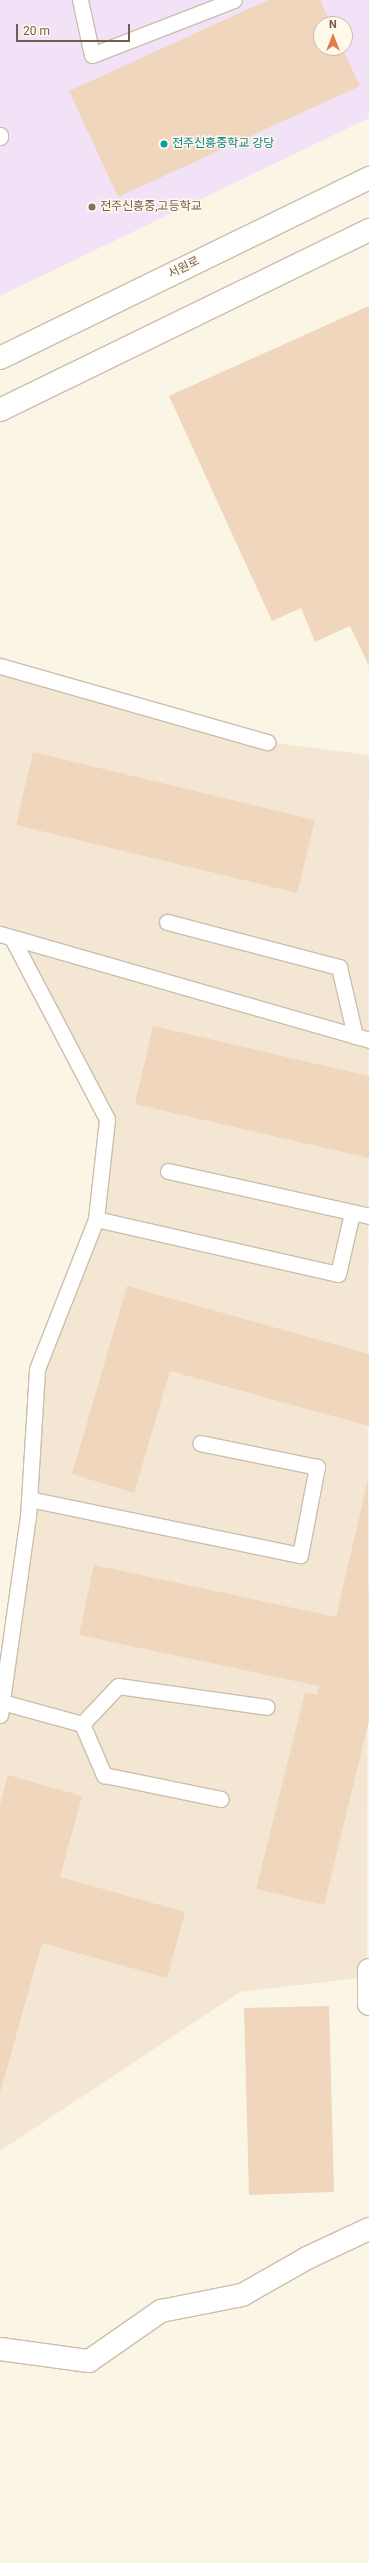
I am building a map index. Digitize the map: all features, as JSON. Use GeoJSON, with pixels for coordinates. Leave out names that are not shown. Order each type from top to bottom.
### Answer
{"type":"FeatureCollection","features":[{"type":"Feature","properties":{"kind":"street","name":"서원로"},"geometry":{"type":"LineString","coordinates":[[0,358],[369,178]]}},
{"type":"Feature","properties":{"kind":"street"},"geometry":{"type":"LineString","coordinates":[[0,410],[369,230]]}},
{"type":"Feature","properties":{"kind":"street"},"geometry":{"type":"LineString","coordinates":[[368,1975],[369,2004]]}},
{"type":"Feature","properties":{"kind":"street"},"geometry":{"type":"LineString","coordinates":[[0,2349],[89,2362],[161,2311],[242,2295],[307,2258],[369,2229]]}},
{"type":"Feature","properties":{"kind":"lane"},"geometry":{"type":"LineString","coordinates":[[80,0],[92,56],[234,0]]}},
{"type":"Feature","properties":{"kind":"lane"},"geometry":{"type":"LineString","coordinates":[[0,666],[267,742]]}},
{"type":"Feature","properties":{"kind":"lane"},"geometry":{"type":"LineString","coordinates":[[168,922],[339,967],[362,1038]]}},
{"type":"Feature","properties":{"kind":"lane"},"geometry":{"type":"LineString","coordinates":[[6,937],[362,1038]]}},
{"type":"Feature","properties":{"kind":"lane"},"geometry":{"type":"LineString","coordinates":[[6,937],[107,1119],[96,1219],[37,1369],[29,1499],[1,1708],[82,1724]]}},
{"type":"Feature","properties":{"kind":"lane"},"geometry":{"type":"LineString","coordinates":[[168,1171],[369,1216]]}},
{"type":"Feature","properties":{"kind":"lane"},"geometry":{"type":"LineString","coordinates":[[96,1219],[338,1274],[352,1213]]}},
{"type":"Feature","properties":{"kind":"lane"},"geometry":{"type":"LineString","coordinates":[[29,1499],[300,1555],[317,1468],[200,1443]]}},
{"type":"Feature","properties":{"kind":"lane"},"geometry":{"type":"LineString","coordinates":[[82,1724],[118,1686],[267,1707]]}},
{"type":"Feature","properties":{"kind":"lane"},"geometry":{"type":"LineString","coordinates":[[82,1724],[104,1775],[221,1799]]}},
{"type":"Feature","properties":{"kind":"shaded area","name":"전주신흥중,고등학교"},"geometry":{"type":"Polygon","coordinates":[[[0,0],[369,0],[369,118],[0,296],[0,0]]]}},
{"type":"Feature","properties":{"kind":"shaded area"},"geometry":{"type":"Polygon","coordinates":[[[0,666],[267,742],[369,755],[367,1977],[240,1992],[0,2151],[0,1709],[37,1369],[96,1219],[107,1119],[13,940],[0,934],[0,666]]]}},
{"type":"Feature","properties":{"kind":"building","name":"전주신흥중학교 강당"},"geometry":{"type":"Polygon","coordinates":[[[268,0],[320,0],[327,16],[313,16],[313,56],[346,56],[360,86],[118,197],[69,91],[268,0]]]}},
{"type":"Feature","properties":{"kind":"building"},"geometry":{"type":"Polygon","coordinates":[[[369,306],[369,666],[350,626],[315,642],[301,608],[272,621],[169,396],[369,306]]]}},
{"type":"Feature","properties":{"kind":"building"},"geometry":{"type":"Polygon","coordinates":[[[33,752],[315,820],[297,893],[16,825],[33,752]]]}},
{"type":"Feature","properties":{"kind":"building"},"geometry":{"type":"Polygon","coordinates":[[[153,1026],[369,1076],[369,1158],[135,1104],[153,1026]]]}},
{"type":"Feature","properties":{"kind":"building"},"geometry":{"type":"Polygon","coordinates":[[[127,1286],[369,1354],[369,1426],[170,1371],[134,1493],[72,1474],[127,1286]]]}},
{"type":"Feature","properties":{"kind":"building"},"geometry":{"type":"Polygon","coordinates":[[[368,1479],[369,1721],[324,1905],[256,1889],[305,1692],[317,1695],[319,1686],[79,1635],[94,1565],[336,1617],[368,1479]]]}},
{"type":"Feature","properties":{"kind":"building"},"geometry":{"type":"Polygon","coordinates":[[[8,1775],[82,1796],[60,1877],[185,1912],[167,1978],[42,1943],[0,2093],[0,1805],[8,1775]]]}},
{"type":"Feature","properties":{"kind":"building"},"geometry":{"type":"Polygon","coordinates":[[[329,2006],[334,2192],[249,2195],[244,2008],[329,2006]]]}},
{"type":"Feature","properties":{"kind":"place","name":"전주신흥중학교 강당"},"geometry":{"type":"Point","coordinates":[164,144]}},
{"type":"Feature","properties":{"kind":"place","name":"전주신흥중,고등학교"},"geometry":{"type":"Point","coordinates":[92,207]}}]}
